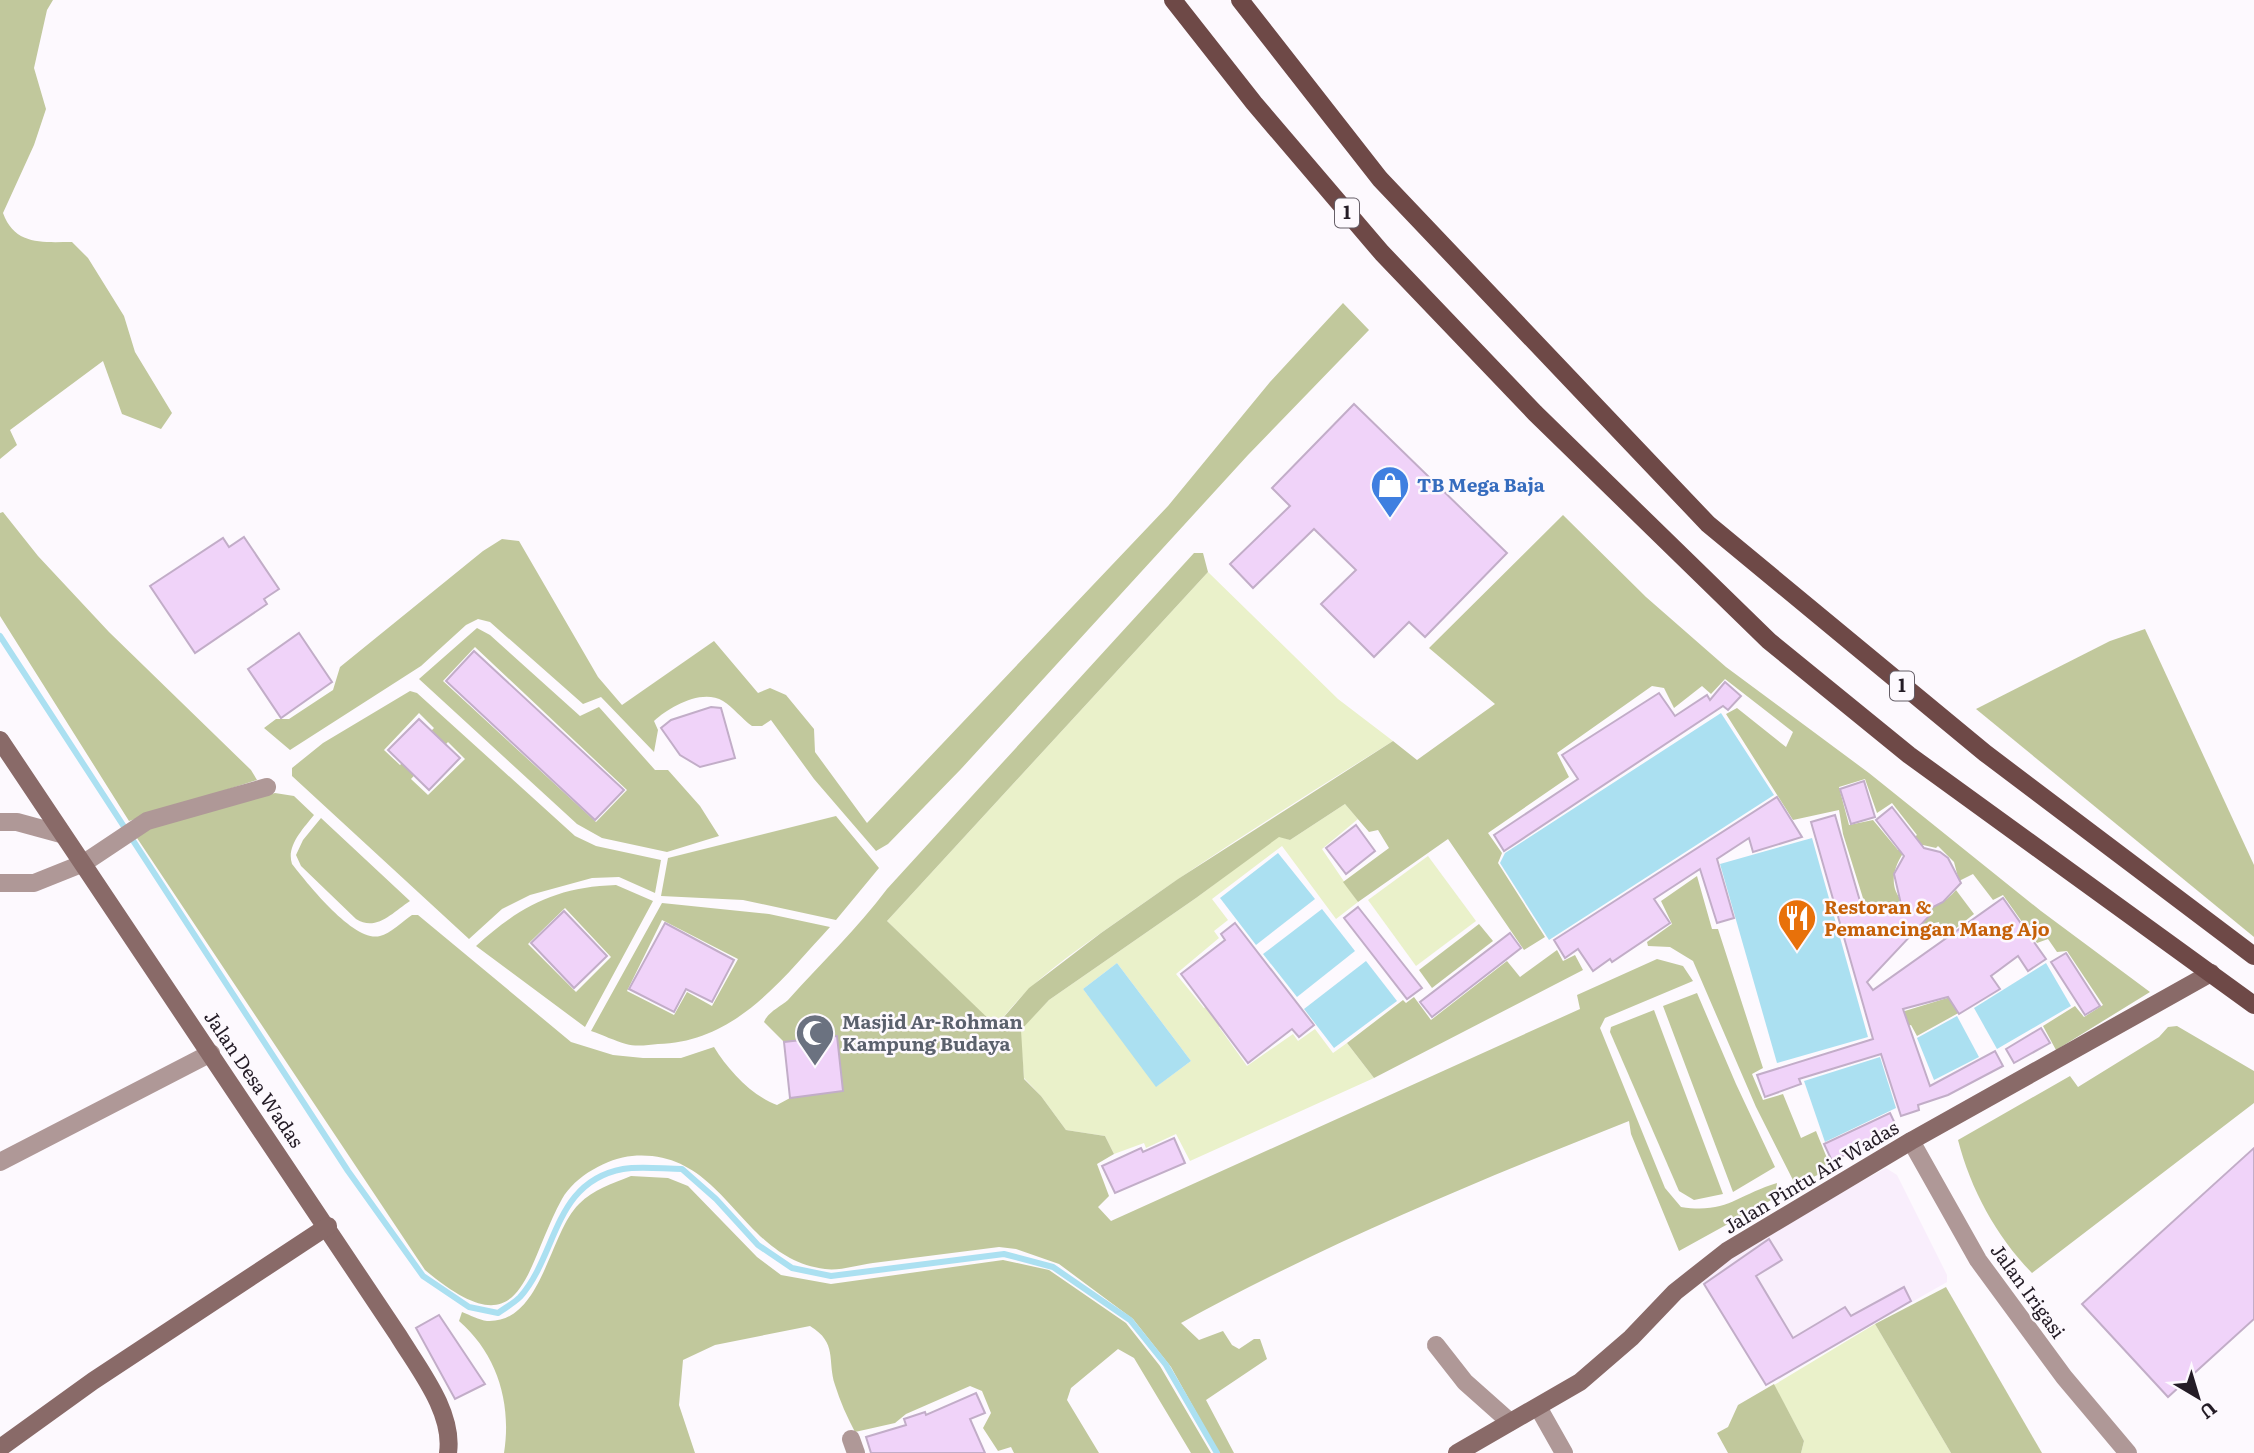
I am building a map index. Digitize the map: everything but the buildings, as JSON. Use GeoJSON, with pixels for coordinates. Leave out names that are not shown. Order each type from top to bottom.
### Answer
{"type":"FeatureCollection","features":[{"type":"Feature","properties":{"kind":"main road","name":"1"},"geometry":{"type":"LineString","coordinates":[[1173,0],[1254,103],[1382,253],[1535,413],[1769,641],[1909,755],[2071,876],[2254,1005]]}},
{"type":"Feature","properties":{"kind":"main road","name":"1"},"geometry":{"type":"LineString","coordinates":[[1240,0],[1380,179],[1708,524],[1975,744],[2254,956]]}},
{"type":"Feature","properties":{"kind":"main road","name":"Jalan Desa Wadas"},"geometry":{"type":"LineString","coordinates":[[0,740],[328,1226],[398,1335],[445,1420],[450,1441],[448,1453]]}},
{"type":"Feature","properties":{"kind":"main road","name":"Jalan Pintu Air Wadas"},"geometry":{"type":"LineString","coordinates":[[1457,1453],[1580,1382],[1631,1338],[1675,1292],[1727,1251],[1911,1141],[2211,973]]}},
{"type":"Feature","properties":{"kind":"main road"},"geometry":{"type":"LineString","coordinates":[[0,1448],[104,1373],[328,1226]]}},
{"type":"Feature","properties":{"kind":"street"},"geometry":{"type":"LineString","coordinates":[[0,883],[34,883],[85,863],[141,825],[182,810],[267,788]]}},
{"type":"Feature","properties":{"kind":"street"},"geometry":{"type":"LineString","coordinates":[[0,822],[30,824],[61,834]]}},
{"type":"Feature","properties":{"kind":"street"},"geometry":{"type":"LineString","coordinates":[[0,1162],[211,1053]]}},
{"type":"Feature","properties":{"kind":"street","name":"Jalan Irigasi"},"geometry":{"type":"LineString","coordinates":[[1911,1141],[1978,1260],[2064,1377],[2128,1453]]}},
{"type":"Feature","properties":{"kind":"street"},"geometry":{"type":"LineString","coordinates":[[1436,1345],[1465,1382],[1510,1422]]}},
{"type":"Feature","properties":{"kind":"street"},"geometry":{"type":"LineString","coordinates":[[1538,1407],[1564,1453]]}},
{"type":"Feature","properties":{"kind":"shaded area"},"geometry":{"type":"Polygon","coordinates":[[[1886,1168],[1897,1175],[1947,1275],[1947,1282],[1766,1385],[1702,1281],[1702,1276],[1796,1217],[1886,1168]]]}},
{"type":"Feature","properties":{"kind":"green space"},"geometry":{"type":"Polygon","coordinates":[[[0,0],[53,0],[47,10],[34,68],[46,109],[34,145],[3,213],[8,224],[22,237],[41,242],[72,242],[88,258],[124,316],[135,352],[172,413],[161,429],[122,414],[103,361],[10,430],[17,445],[0,459],[0,0]]]}},
{"type":"Feature","properties":{"kind":"green space"},"geometry":{"type":"Polygon","coordinates":[[[1343,303],[1369,330],[1248,455],[961,769],[888,844],[876,851],[814,779],[771,720],[762,726],[752,726],[723,701],[696,698],[677,705],[654,721],[658,730],[654,752],[601,697],[583,704],[490,622],[478,619],[466,625],[421,666],[290,750],[264,728],[276,719],[289,719],[333,690],[340,667],[483,551],[502,539],[519,541],[598,677],[622,705],[714,641],[758,693],[770,688],[786,695],[814,729],[815,752],[867,823],[1168,506],[1270,382],[1343,303]]]}},
{"type":"Feature","properties":{"kind":"green space"},"geometry":{"type":"Polygon","coordinates":[[[3,512],[38,556],[109,632],[251,770],[257,780],[129,821],[0,616],[0,513],[3,512]]]}},
{"type":"Feature","properties":{"kind":"green space"},"geometry":{"type":"Polygon","coordinates":[[[1563,515],[1646,597],[1726,667],[1869,773],[2041,911],[2150,992],[2056,1050],[2043,1026],[2075,1006],[2084,1017],[2103,1005],[2067,951],[2057,952],[2048,939],[2037,943],[2003,895],[1993,900],[1973,874],[1959,881],[1954,862],[1938,846],[1936,848],[1923,845],[1904,852],[1896,868],[1894,883],[1897,895],[1916,908],[1929,908],[1943,902],[1956,890],[1974,914],[1950,933],[1970,959],[1971,1006],[1917,1036],[1911,1025],[1898,1029],[1895,1014],[1957,995],[1939,922],[1912,928],[1902,903],[1867,911],[1843,834],[1839,810],[1793,820],[1726,714],[1737,708],[1786,747],[1793,732],[1725,679],[1711,694],[1702,686],[1674,708],[1664,688],[1652,686],[1557,753],[1569,777],[1488,833],[1502,853],[1498,863],[1545,937],[1524,950],[1448,839],[1358,902],[1343,882],[1389,848],[1378,830],[1369,832],[1345,804],[1290,840],[1279,837],[1049,1000],[1021,1030],[1024,1079],[1041,1096],[1066,1130],[1105,1136],[1114,1154],[1097,1164],[1109,1196],[1098,1207],[1111,1221],[1580,1009],[1577,995],[1657,959],[1683,966],[1693,981],[1605,1018],[1600,1028],[1665,1188],[1681,1207],[1721,1206],[1777,1183],[1775,1198],[1679,1251],[1631,1134],[1629,1121],[1458,1190],[1346,1240],[1181,1323],[1199,1340],[1223,1331],[1232,1345],[1239,1349],[1254,1339],[1260,1339],[1267,1359],[1206,1400],[1234,1453],[1219,1453],[1171,1367],[1133,1319],[1059,1264],[1016,1249],[999,1247],[843,1269],[825,1269],[796,1261],[772,1246],[712,1186],[690,1169],[664,1158],[623,1157],[603,1164],[575,1183],[562,1199],[528,1275],[516,1293],[502,1303],[483,1304],[458,1294],[425,1270],[135,835],[171,819],[275,793],[294,796],[314,815],[293,844],[292,864],[332,910],[357,930],[369,936],[380,936],[412,915],[418,915],[571,1042],[613,1055],[643,1058],[681,1058],[714,1047],[741,1081],[777,1105],[790,1098],[843,1091],[837,1036],[784,1042],[764,1022],[766,1018],[788,1000],[839,946],[887,889],[1194,553],[1203,553],[1208,572],[887,921],[996,1026],[1029,988],[1178,879],[1393,741],[1417,760],[1495,704],[1429,648],[1563,515]],[[1865,779],[1839,787],[1849,825],[1873,820],[1898,850],[1917,835],[1892,803],[1877,813],[1865,779]]]}},
{"type":"Feature","properties":{"kind":"green space"},"geometry":{"type":"Polygon","coordinates":[[[1208,572],[1338,699],[1393,741],[1224,848],[1090,941],[1039,980],[996,1027],[887,921],[1208,572]]]}},
{"type":"Feature","properties":{"kind":"green space"},"geometry":{"type":"Polygon","coordinates":[[[477,628],[490,635],[580,716],[599,707],[655,770],[668,770],[700,806],[719,836],[667,852],[602,838],[577,824],[419,679],[477,628]],[[475,647],[443,681],[596,822],[627,790],[475,647]]]}},
{"type":"Feature","properties":{"kind":"green space"},"geometry":{"type":"Polygon","coordinates":[[[2145,629],[2254,865],[2254,937],[1976,709],[2110,641],[2145,629]]]}},
{"type":"Feature","properties":{"kind":"green space"},"geometry":{"type":"Polygon","coordinates":[[[410,691],[417,693],[575,836],[596,846],[661,860],[655,893],[619,877],[592,878],[530,895],[502,909],[469,939],[292,776],[292,768],[323,743],[410,691]],[[419,713],[384,750],[400,765],[409,756],[421,768],[411,779],[428,795],[465,759],[448,742],[438,752],[424,738],[434,728],[419,713]]]}},
{"type":"Feature","properties":{"kind":"green space"},"geometry":{"type":"Polygon","coordinates":[[[1345,804],[1358,819],[1322,849],[1358,902],[1336,919],[1282,846],[1212,899],[1228,920],[1214,931],[1219,938],[1176,974],[1204,1008],[1233,985],[1209,953],[1221,943],[1290,1031],[1276,1042],[1247,1006],[1219,1027],[1247,1066],[1293,1034],[1298,1041],[1315,1029],[1333,1053],[1347,1043],[1374,1078],[1190,1161],[1176,1134],[1146,1148],[1144,1143],[1114,1154],[1105,1136],[1066,1130],[1024,1078],[1020,1030],[1049,1000],[1196,898],[1279,836],[1290,840],[1345,804]],[[1117,963],[1083,989],[1157,1086],[1191,1061],[1117,963]]]}},
{"type":"Feature","properties":{"kind":"green space"},"geometry":{"type":"Polygon","coordinates":[[[836,816],[879,868],[836,920],[743,900],[661,896],[668,858],[836,816]]]}},
{"type":"Feature","properties":{"kind":"green space"},"geometry":{"type":"Polygon","coordinates":[[[321,818],[410,901],[377,922],[356,919],[301,866],[296,855],[303,840],[321,818]]]}},
{"type":"Feature","properties":{"kind":"green space"},"geometry":{"type":"Polygon","coordinates":[[[1428,856],[1476,921],[1416,966],[1368,900],[1428,856]]]}},
{"type":"Feature","properties":{"kind":"green space"},"geometry":{"type":"Polygon","coordinates":[[[1697,876],[1712,929],[1718,929],[1763,1068],[1752,1074],[1763,1100],[1783,1094],[1801,1138],[1816,1131],[1831,1168],[1796,1186],[1756,1107],[1693,961],[1670,947],[1648,946],[1647,942],[1672,924],[1661,901],[1697,876]]]}},
{"type":"Feature","properties":{"kind":"green space"},"geometry":{"type":"Polygon","coordinates":[[[616,885],[653,901],[585,1027],[476,946],[508,920],[540,901],[595,887],[616,885]],[[565,908],[528,944],[576,992],[611,957],[565,908]]]}},
{"type":"Feature","properties":{"kind":"green space"},"geometry":{"type":"Polygon","coordinates":[[[662,903],[769,914],[830,927],[755,1005],[711,1032],[686,1041],[638,1046],[591,1031],[662,903]],[[662,920],[627,991],[674,1015],[687,992],[712,1006],[738,959],[662,920]]]}},
{"type":"Feature","properties":{"kind":"green space"},"geometry":{"type":"Polygon","coordinates":[[[1479,924],[1493,941],[1432,988],[1419,970],[1479,924]]]}},
{"type":"Feature","properties":{"kind":"green space"},"geometry":{"type":"Polygon","coordinates":[[[1557,950],[1563,961],[1575,955],[1583,970],[1374,1078],[1347,1043],[1403,1000],[1406,1003],[1414,997],[1431,1020],[1507,961],[1520,977],[1557,950]]]}},
{"type":"Feature","properties":{"kind":"green space"},"geometry":{"type":"Polygon","coordinates":[[[1697,993],[1775,1167],[1733,1192],[1663,1006],[1697,993]]]}},
{"type":"Feature","properties":{"kind":"green space"},"geometry":{"type":"Polygon","coordinates":[[[1654,1010],[1723,1194],[1694,1200],[1679,1191],[1610,1032],[1611,1027],[1654,1010]]]}},
{"type":"Feature","properties":{"kind":"green space"},"geometry":{"type":"Polygon","coordinates":[[[2177,1026],[2254,1071],[2254,1103],[2032,1273],[2007,1244],[1986,1211],[1970,1177],[1958,1140],[2070,1076],[2078,1087],[2159,1037],[2168,1027],[2177,1026]]]}},
{"type":"Feature","properties":{"kind":"green space"},"geometry":{"type":"Polygon","coordinates":[[[631,1176],[668,1178],[688,1186],[757,1257],[781,1275],[831,1284],[1003,1260],[1049,1270],[1126,1323],[1160,1366],[1211,1453],[1191,1453],[1134,1358],[1118,1349],[1071,1388],[1067,1400],[1099,1453],[1014,1453],[1011,1447],[998,1451],[983,1428],[991,1413],[982,1391],[970,1386],[906,1414],[895,1423],[855,1432],[835,1385],[828,1346],[819,1332],[810,1326],[715,1345],[683,1360],[679,1405],[695,1453],[504,1453],[506,1416],[499,1381],[483,1349],[459,1321],[462,1312],[487,1321],[506,1318],[520,1308],[532,1293],[569,1217],[579,1204],[610,1184],[631,1176]]]}},
{"type":"Feature","properties":{"kind":"green space"},"geometry":{"type":"Polygon","coordinates":[[[1946,1287],[2042,1453],[1951,1453],[1875,1324],[1946,1287]]]}},
{"type":"Feature","properties":{"kind":"green space"},"geometry":{"type":"Polygon","coordinates":[[[1875,1324],[1951,1453],[1801,1453],[1804,1441],[1774,1385],[1875,1324]]]}},
{"type":"Feature","properties":{"kind":"green space"},"geometry":{"type":"Polygon","coordinates":[[[1774,1384],[1804,1441],[1801,1453],[1728,1453],[1717,1433],[1728,1427],[1738,1405],[1774,1384]]]}},
{"type":"Feature","properties":{"kind":"water"},"geometry":{"type":"Polygon","coordinates":[[[1721,713],[1774,795],[1549,940],[1500,863],[1505,853],[1721,713]]]}},
{"type":"Feature","properties":{"kind":"water"},"geometry":{"type":"Polygon","coordinates":[[[1812,838],[1868,1037],[1777,1063],[1720,864],[1812,838]]]}},
{"type":"Feature","properties":{"kind":"water"},"geometry":{"type":"Polygon","coordinates":[[[1278,853],[1315,899],[1256,945],[1220,898],[1278,853]]]}},
{"type":"Feature","properties":{"kind":"water"},"geometry":{"type":"Polygon","coordinates":[[[1322,909],[1355,951],[1297,997],[1263,954],[1322,909]]]}},
{"type":"Feature","properties":{"kind":"water"},"geometry":{"type":"Polygon","coordinates":[[[1366,961],[1397,1001],[1334,1048],[1304,1009],[1366,961]]]}},
{"type":"Feature","properties":{"kind":"water"},"geometry":{"type":"Polygon","coordinates":[[[1117,963],[1191,1061],[1156,1087],[1083,989],[1117,963]]]}},
{"type":"Feature","properties":{"kind":"water"},"geometry":{"type":"Polygon","coordinates":[[[2046,963],[2071,1006],[1997,1049],[1974,1008],[2046,963]]]}},
{"type":"Feature","properties":{"kind":"water"},"geometry":{"type":"Polygon","coordinates":[[[1957,1016],[1979,1057],[1934,1080],[1917,1038],[1957,1016]]]}},
{"type":"Feature","properties":{"kind":"water"},"geometry":{"type":"Polygon","coordinates":[[[1880,1057],[1896,1108],[1825,1142],[1804,1081],[1880,1057]]]}},
{"type":"Feature","properties":{"kind":"waterway"},"geometry":{"type":"LineString","coordinates":[[0,636],[348,1171],[423,1276],[469,1307],[498,1313],[520,1297],[532,1280],[570,1204],[583,1188],[600,1176],[630,1168],[682,1169],[716,1199],[758,1245],[792,1268],[831,1276],[1004,1254],[1053,1267],[1130,1320],[1166,1365],[1217,1453]]}},
{"type":"Feature","properties":{"kind":"place","name":"TB Mega Baja"},"geometry":{"type":"Point","coordinates":[1390,519]}},
{"type":"Feature","properties":{"kind":"place","name":"Restoran & Pemancingan Mang Ajo"},"geometry":{"type":"Point","coordinates":[1797,952]}},
{"type":"Feature","properties":{"kind":"place","name":"Masjid Ar-Rohman Kampung Budaya"},"geometry":{"type":"Point","coordinates":[815,1067]}}]}
